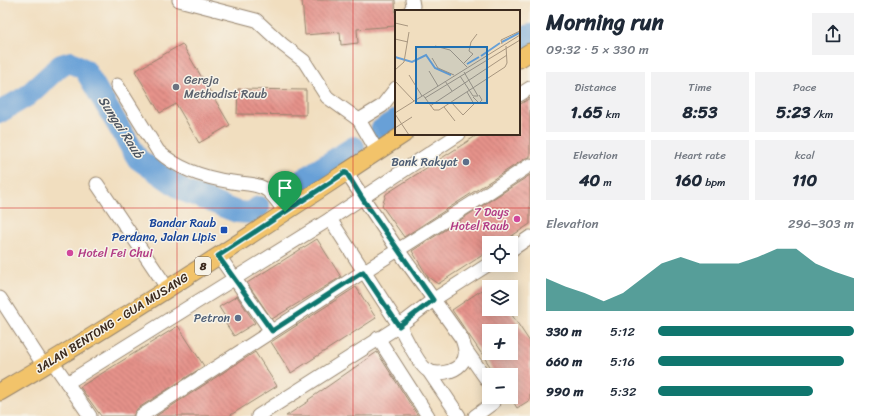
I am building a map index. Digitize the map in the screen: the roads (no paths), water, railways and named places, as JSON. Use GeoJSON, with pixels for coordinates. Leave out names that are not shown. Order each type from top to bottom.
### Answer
{"type":"FeatureCollection","features":[{"type":"Feature","properties":{"kind":"main road"},"geometry":{"type":"LineString","coordinates":[[520,58],[530,52]]}},
{"type":"Feature","properties":{"kind":"main road","name":"JALAN BENTONG - GUA MUSANG"},"geometry":{"type":"LineString","coordinates":[[0,392],[48,364],[168,289],[402,135]]}},
{"type":"Feature","properties":{"kind":"street"},"geometry":{"type":"LineString","coordinates":[[179,0],[256,20],[283,45],[304,61],[327,97],[359,120],[377,151]]}},
{"type":"Feature","properties":{"kind":"street"},"geometry":{"type":"LineString","coordinates":[[411,10],[413,6],[412,0]]}},
{"type":"Feature","properties":{"kind":"street"},"geometry":{"type":"LineString","coordinates":[[117,85],[158,151],[167,160],[179,167],[202,176],[258,186],[267,190],[285,212]]}},
{"type":"Feature","properties":{"kind":"street"},"geometry":{"type":"LineString","coordinates":[[520,94],[530,88]]}},
{"type":"Feature","properties":{"kind":"street"},"geometry":{"type":"LineString","coordinates":[[359,120],[382,106],[395,89]]}},
{"type":"Feature","properties":{"kind":"street"},"geometry":{"type":"LineString","coordinates":[[66,383],[330,219],[457,135]]}},
{"type":"Feature","properties":{"kind":"street"},"geometry":{"type":"LineString","coordinates":[[141,416],[530,165]]}},
{"type":"Feature","properties":{"kind":"street"},"geometry":{"type":"LineString","coordinates":[[330,219],[424,367],[433,373],[440,373],[449,371],[460,365],[466,357],[462,339],[398,250],[346,172]]}},
{"type":"Feature","properties":{"kind":"street"},"geometry":{"type":"LineString","coordinates":[[98,184],[168,289]]}},
{"type":"Feature","properties":{"kind":"street"},"geometry":{"type":"LineString","coordinates":[[518,245],[530,237]]}},
{"type":"Feature","properties":{"kind":"street"},"geometry":{"type":"LineString","coordinates":[[218,256],[272,331]]}},
{"type":"Feature","properties":{"kind":"street"},"geometry":{"type":"LineString","coordinates":[[260,416],[378,338],[399,326],[433,300],[482,268]]}},
{"type":"Feature","properties":{"kind":"street"},"geometry":{"type":"LineString","coordinates":[[0,298],[48,364],[66,383],[90,416]]}},
{"type":"Feature","properties":{"kind":"street"},"geometry":{"type":"LineString","coordinates":[[378,338],[428,416]]}},
{"type":"Feature","properties":{"kind":"street"},"geometry":{"type":"LineString","coordinates":[[465,349],[482,373]]}},
{"type":"Feature","properties":{"kind":"street"},"geometry":{"type":"LineString","coordinates":[[428,370],[460,416]]}},
{"type":"Feature","properties":{"kind":"street"},"geometry":{"type":"LineString","coordinates":[[475,416],[492,404]]}},
{"type":"Feature","properties":{"kind":"waterway","name":"Sungai Raub"},"geometry":{"type":"LineString","coordinates":[[520,41],[530,35]]}},
{"type":"Feature","properties":{"kind":"waterway","name":"Sungai Raub"},"geometry":{"type":"LineString","coordinates":[[0,112],[27,96],[61,65],[71,62],[85,70],[138,159],[184,191],[237,212],[250,213],[259,207]]}},
{"type":"Feature","properties":{"kind":"waterway","name":"Sungai Raub"},"geometry":{"type":"LineString","coordinates":[[381,130],[395,121]]}},
{"type":"Feature","properties":{"kind":"waterway","name":"Sungai Raub"},"geometry":{"type":"LineString","coordinates":[[283,192],[354,147]]}},
{"type":"Feature","properties":{"kind":"place","name":"Gereja Methodist Raub"},"geometry":{"type":"Point","coordinates":[176,87]}},
{"type":"Feature","properties":{"kind":"place","name":"Bank Rakyat"},"geometry":{"type":"Point","coordinates":[466,162]}},
{"type":"Feature","properties":{"kind":"place","name":"7 Days Hotel Raub"},"geometry":{"type":"Point","coordinates":[517,219]}},
{"type":"Feature","properties":{"kind":"place","name":"Bandar Raub Perdana, Jalan Lipis"},"geometry":{"type":"Point","coordinates":[224,230]}},
{"type":"Feature","properties":{"kind":"place","name":"Hotel Fei Chui"},"geometry":{"type":"Point","coordinates":[70,253]}},
{"type":"Feature","properties":{"kind":"place","name":"Petron"},"geometry":{"type":"Point","coordinates":[238,318]}}]}
